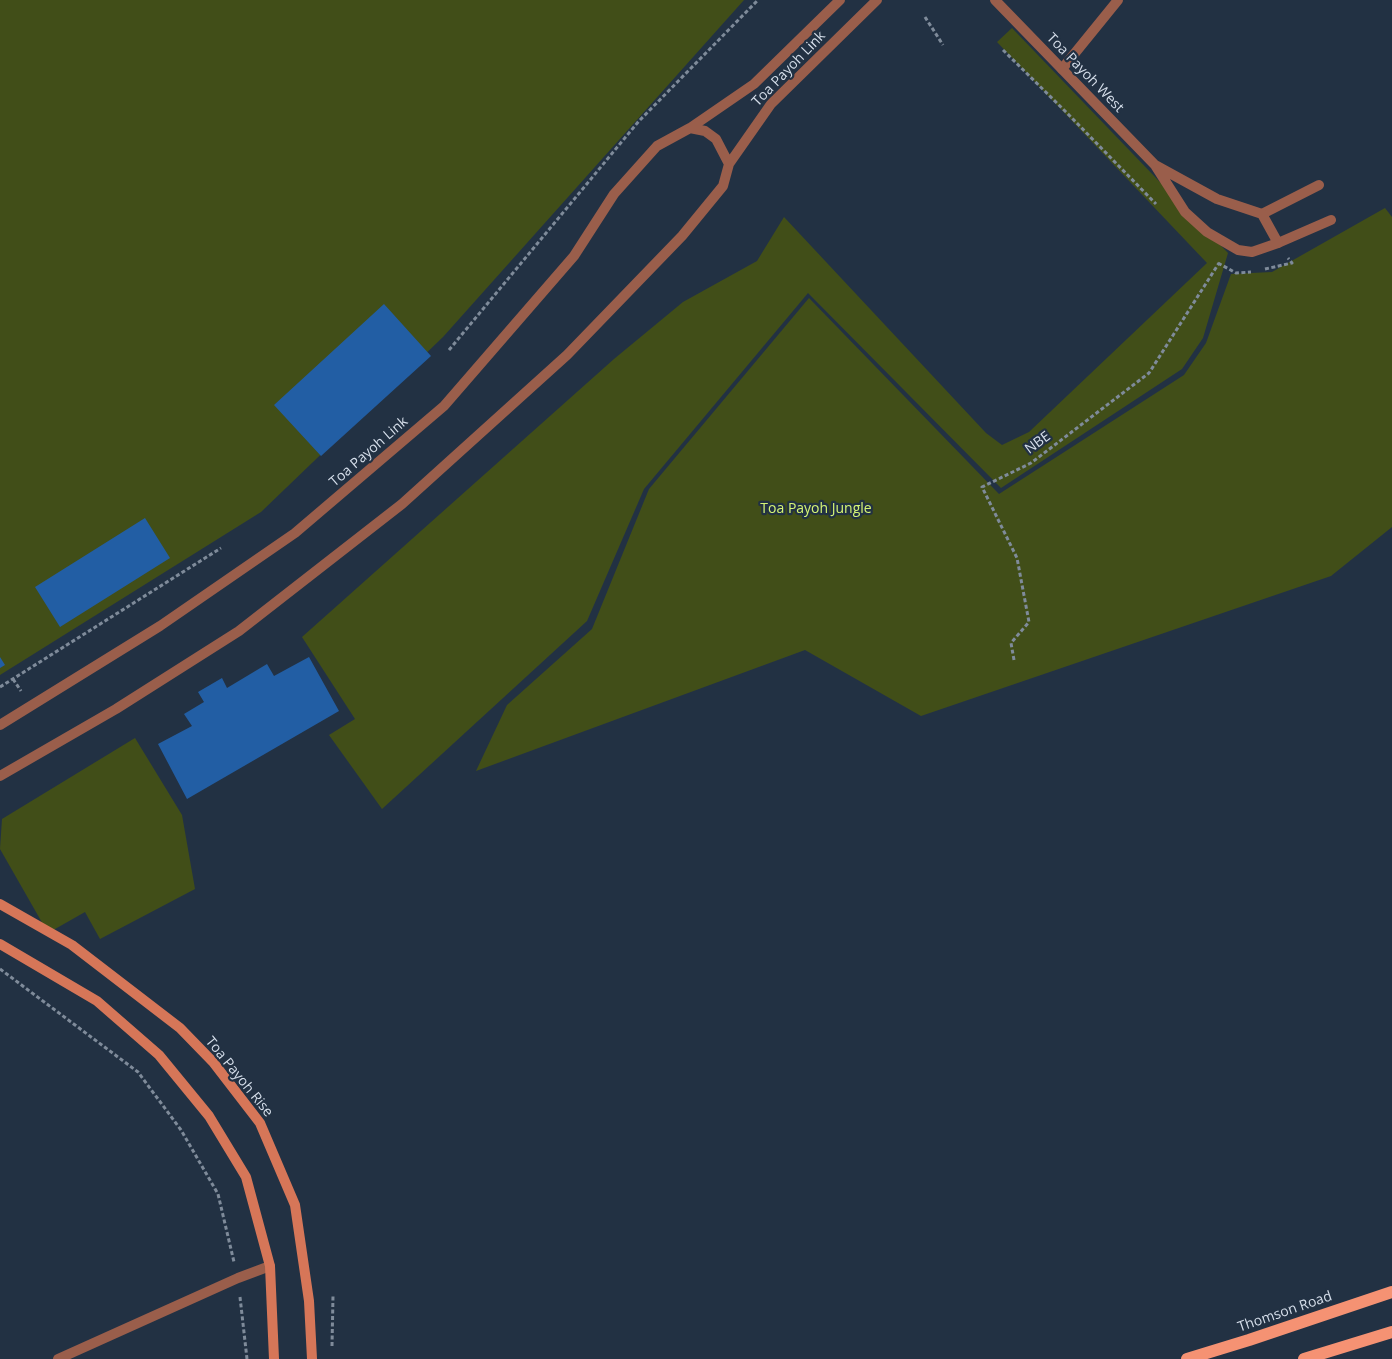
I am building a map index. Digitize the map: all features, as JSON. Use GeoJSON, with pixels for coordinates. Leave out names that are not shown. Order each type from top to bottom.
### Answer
{"type":"FeatureCollection","features":[{"type":"Feature","properties":{"kind":"main road","name":"Toa Payoh Rise"},"geometry":{"type":"LineString","coordinates":[[0,904],[72,945],[180,1028],[213,1062],[260,1123],[295,1204],[308,1301],[312,1359]]}},
{"type":"Feature","properties":{"kind":"main road"},"geometry":{"type":"LineString","coordinates":[[0,944],[97,1001],[159,1055],[209,1116],[246,1177],[270,1266],[274,1359]]}},
{"type":"Feature","properties":{"kind":"main road","name":"Thomson Road"},"geometry":{"type":"LineString","coordinates":[[1187,1359],[1392,1292]]}},
{"type":"Feature","properties":{"kind":"main road"},"geometry":{"type":"LineString","coordinates":[[1304,1359],[1392,1332]]}},
{"type":"Feature","properties":{"kind":"street","name":"Toa Payoh Link"},"geometry":{"type":"LineString","coordinates":[[0,725],[160,626],[295,533],[444,406],[574,256],[614,194],[657,146],[690,128],[754,84],[840,0]]}},
{"type":"Feature","properties":{"kind":"street","name":"Toa Payoh Link"},"geometry":{"type":"LineString","coordinates":[[0,776],[116,708],[239,630],[408,498],[567,355],[682,236],[723,186],[729,164],[771,104],[877,0]]}},
{"type":"Feature","properties":{"kind":"street","name":"Toa Payoh West"},"geometry":{"type":"LineString","coordinates":[[995,0],[1155,165],[1185,212],[1207,232],[1238,250],[1252,252],[1278,244],[1331,220]]}},
{"type":"Feature","properties":{"kind":"street"},"geometry":{"type":"LineString","coordinates":[[1062,69],[1118,0]]}},
{"type":"Feature","properties":{"kind":"street"},"geometry":{"type":"LineString","coordinates":[[690,128],[705,131],[716,139],[729,164]]}},
{"type":"Feature","properties":{"kind":"street","name":"Toa Payoh West"},"geometry":{"type":"LineString","coordinates":[[1155,165],[1217,199],[1262,214]]}},
{"type":"Feature","properties":{"kind":"street"},"geometry":{"type":"LineString","coordinates":[[1278,244],[1262,214],[1319,185]]}},
{"type":"Feature","properties":{"kind":"street"},"geometry":{"type":"LineString","coordinates":[[58,1359],[238,1278],[270,1266]]}},
{"type":"Feature","properties":{"kind":"street"},"geometry":{"type":"LineString","coordinates":[[1326,1359],[1336,1350]]}},
{"type":"Feature","properties":{"kind":"path"},"geometry":{"type":"LineString","coordinates":[[449,350],[639,121],[758,0]]}},
{"type":"Feature","properties":{"kind":"path"},"geometry":{"type":"LineString","coordinates":[[925,16],[943,45]]}},
{"type":"Feature","properties":{"kind":"path","name":"NBE"},"geometry":{"type":"LineString","coordinates":[[1014,660],[1011,643],[1029,622],[1017,558],[982,487],[1031,463],[1148,373],[1219,263]]}},
{"type":"Feature","properties":{"kind":"path"},"geometry":{"type":"LineString","coordinates":[[0,687],[221,548]]}},
{"type":"Feature","properties":{"kind":"path"},"geometry":{"type":"LineString","coordinates":[[0,969],[138,1072],[181,1130],[218,1194],[238,1278],[247,1359]]}},
{"type":"Feature","properties":{"kind":"path"},"geometry":{"type":"LineString","coordinates":[[332,1350],[333,1296]]}},
{"type":"Feature","properties":{"kind":"green space"},"geometry":{"type":"Polygon","coordinates":[[[0,0],[744,0],[443,337],[261,512],[0,675],[0,0]]]}},
{"type":"Feature","properties":{"kind":"green space"},"geometry":{"type":"Polygon","coordinates":[[[1012,28],[1228,253],[1203,338],[1182,369],[1001,488],[808,293],[644,489],[587,621],[382,809],[329,735],[355,719],[302,637],[614,359],[683,302],[757,261],[784,217],[986,433],[1002,445],[1029,432],[1207,263],[997,42],[1012,28]]]}},
{"type":"Feature","properties":{"kind":"green space","name":"Toa Payoh Jungle"},"geometry":{"type":"Polygon","coordinates":[[[1385,208],[1392,217],[1392,527],[1331,576],[921,716],[805,650],[476,771],[507,705],[592,629],[649,489],[809,298],[999,494],[1184,375],[1206,343],[1231,274],[1272,272],[1385,208]]]}},
{"type":"Feature","properties":{"kind":"green space"},"geometry":{"type":"Polygon","coordinates":[[[135,738],[182,815],[195,889],[100,939],[85,912],[48,933],[0,849],[2,819],[135,738]]]}},
{"type":"Feature","properties":{"kind":"building"},"geometry":{"type":"Polygon","coordinates":[[[384,304],[431,356],[321,456],[274,405],[384,304]]]}},
{"type":"Feature","properties":{"kind":"building"},"geometry":{"type":"Polygon","coordinates":[[[145,518],[170,558],[60,627],[35,587],[145,518]]]}},
{"type":"Feature","properties":{"kind":"building"},"geometry":{"type":"Polygon","coordinates":[[[0,657],[5,665],[0,668],[0,657]]]}},
{"type":"Feature","properties":{"kind":"building"},"geometry":{"type":"Polygon","coordinates":[[[309,657],[339,711],[187,799],[158,744],[192,726],[184,714],[204,702],[198,692],[222,678],[227,688],[267,664],[274,676],[309,657]]]}}]}
